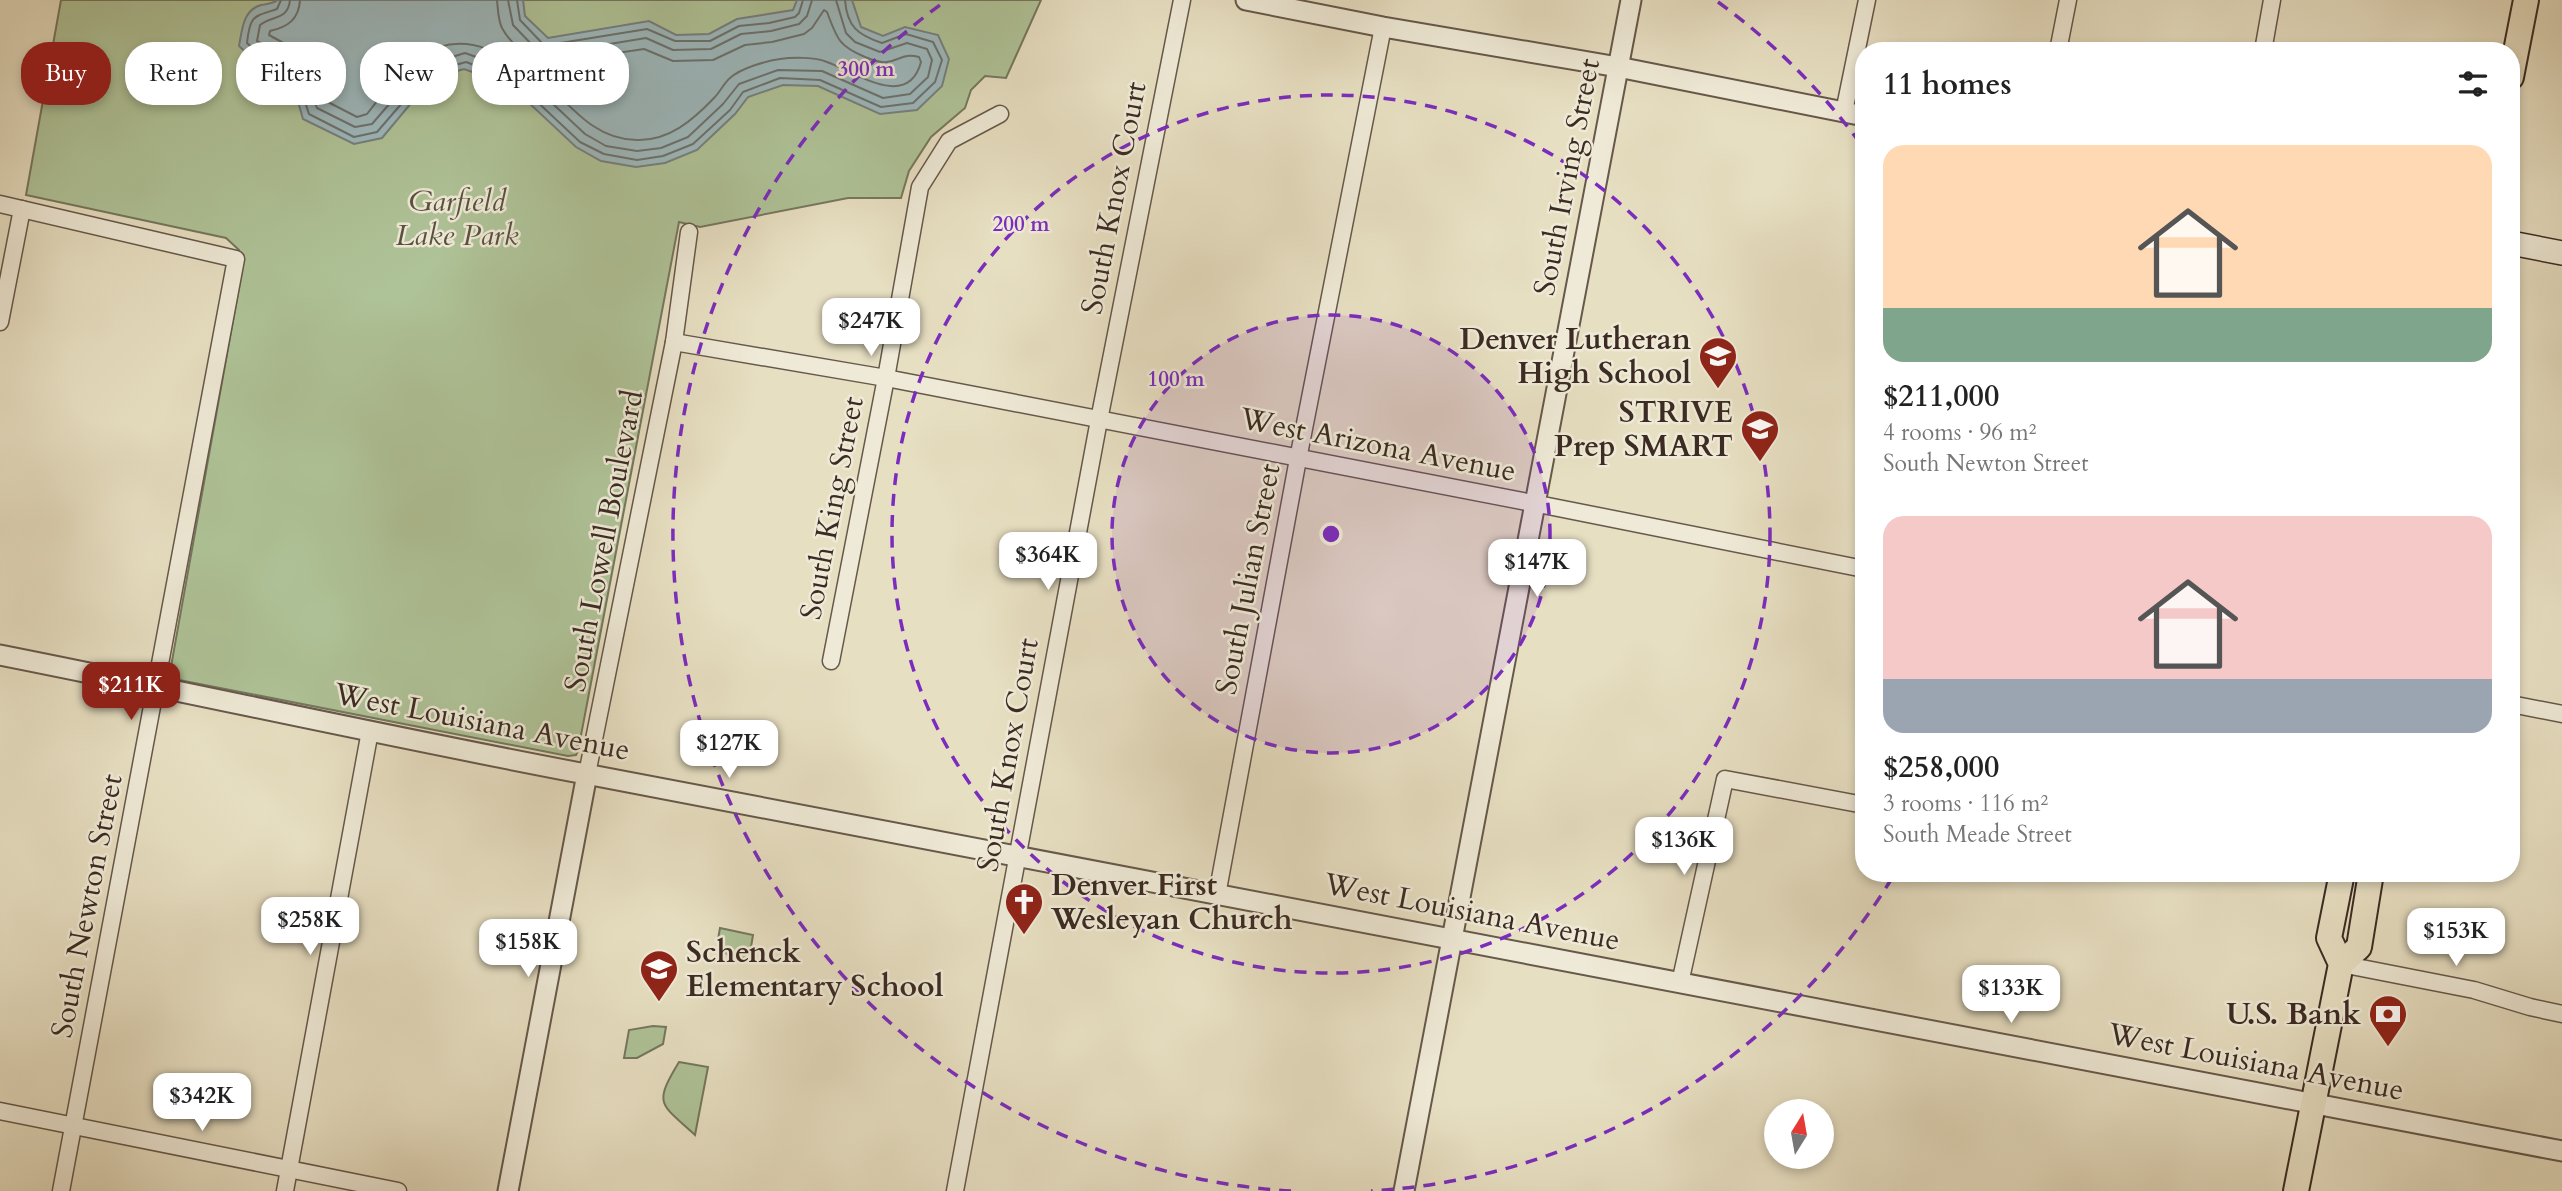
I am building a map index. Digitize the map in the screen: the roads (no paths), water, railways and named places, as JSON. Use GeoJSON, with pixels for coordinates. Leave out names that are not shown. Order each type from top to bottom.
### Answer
{"type":"FeatureCollection","features":[{"type":"Feature","properties":{"kind":"main road"},"geometry":{"type":"LineString","coordinates":[[2518,42],[2526,0]]}},
{"type":"Feature","properties":{"kind":"main road"},"geometry":{"type":"LineString","coordinates":[[2520,245],[2562,253]]}},
{"type":"Feature","properties":{"kind":"main road"},"geometry":{"type":"LineString","coordinates":[[2340,882],[2329,938],[2341,964]]}},
{"type":"Feature","properties":{"kind":"main road"},"geometry":{"type":"LineString","coordinates":[[2296,1191],[2341,964],[2359,947],[2370,882]]}},
{"type":"Feature","properties":{"kind":"street","name":"South Knox Court"},"geometry":{"type":"LineString","coordinates":[[955,1191],[1099,420],[1182,0]]}},
{"type":"Feature","properties":{"kind":"street"},"geometry":{"type":"LineString","coordinates":[[1246,0],[1382,27],[1618,67],[1854,114]]}},
{"type":"Feature","properties":{"kind":"street","name":"South Irving Street"},"geometry":{"type":"LineString","coordinates":[[1404,1191],[1631,0]]}},
{"type":"Feature","properties":{"kind":"street"},"geometry":{"type":"LineString","coordinates":[[1862,42],[1867,0]]}},
{"type":"Feature","properties":{"kind":"street"},"geometry":{"type":"LineString","coordinates":[[2060,42],[2068,0]]}},
{"type":"Feature","properties":{"kind":"street"},"geometry":{"type":"LineString","coordinates":[[2265,42],[2272,0]]}},
{"type":"Feature","properties":{"kind":"street","name":"South Julian Street"},"geometry":{"type":"LineString","coordinates":[[1217,895],[1382,27]]}},
{"type":"Feature","properties":{"kind":"street","name":"South King Street"},"geometry":{"type":"LineString","coordinates":[[831,661],[920,187],[949,141],[1000,114]]}},
{"type":"Feature","properties":{"kind":"street"},"geometry":{"type":"LineString","coordinates":[[0,204],[22,209],[0,322]]}},
{"type":"Feature","properties":{"kind":"street","name":"South Newton Street"},"geometry":{"type":"LineString","coordinates":[[22,209],[236,259],[61,1191]]}},
{"type":"Feature","properties":{"kind":"street","name":"South Lowell Boulevard"},"geometry":{"type":"LineString","coordinates":[[508,1191],[587,775],[674,342],[689,232]]}},
{"type":"Feature","properties":{"kind":"street","name":"West Arizona Avenue"},"geometry":{"type":"LineString","coordinates":[[674,342],[886,378],[1855,567]]}},
{"type":"Feature","properties":{"kind":"street","name":"West Louisiana Avenue"},"geometry":{"type":"LineString","coordinates":[[0,655],[587,775],[1019,855],[1217,895],[1452,936],[2562,1152]]}},
{"type":"Feature","properties":{"kind":"street"},"geometry":{"type":"LineString","coordinates":[[2520,706],[2562,713]]}},
{"type":"Feature","properties":{"kind":"street"},"geometry":{"type":"LineString","coordinates":[[285,1191],[370,731]]}},
{"type":"Feature","properties":{"kind":"street"},"geometry":{"type":"LineString","coordinates":[[1680,982],[1725,779],[1855,803]]}},
{"type":"Feature","properties":{"kind":"street"},"geometry":{"type":"LineString","coordinates":[[2341,964],[2474,990],[2562,1014]]}},
{"type":"Feature","properties":{"kind":"street"},"geometry":{"type":"LineString","coordinates":[[0,1111],[398,1191]]}},
{"type":"Feature","properties":{"kind":"water"},"geometry":{"type":"Polygon","coordinates":[[[278,0],[523,0],[525,16],[548,38],[649,21],[676,35],[709,34],[737,19],[793,10],[797,0],[852,0],[861,27],[883,36],[905,27],[938,35],[949,59],[942,86],[917,110],[880,114],[818,86],[783,85],[748,97],[735,114],[697,150],[665,163],[636,167],[601,161],[576,147],[531,105],[629,105],[629,42],[472,42],[472,72],[464,69],[458,71],[458,42],[360,42],[360,105],[410,105],[382,138],[354,144],[303,119],[299,105],[346,105],[346,42],[240,42],[244,21],[250,11],[278,0]]]}},
{"type":"Feature","properties":{"kind":"place","name":"Denver Lutheran High School"},"geometry":{"type":"Point","coordinates":[1718,390]}},
{"type":"Feature","properties":{"kind":"place","name":"STRIVE Prep SMART"},"geometry":{"type":"Point","coordinates":[1760,463]}},
{"type":"Feature","properties":{"kind":"place","name":"Denver First Wesleyan Church"},"geometry":{"type":"Point","coordinates":[1024,936]}},
{"type":"Feature","properties":{"kind":"place","name":"Schenck Elementary School"},"geometry":{"type":"Point","coordinates":[659,1003]}},
{"type":"Feature","properties":{"kind":"place","name":"U.S. Bank"},"geometry":{"type":"Point","coordinates":[2388,1048]}},
{"type":"Feature","properties":{"kind":"park label","name":"Garfield Lake Park"},"geometry":{"type":"Point","coordinates":[457,218]}}]}
